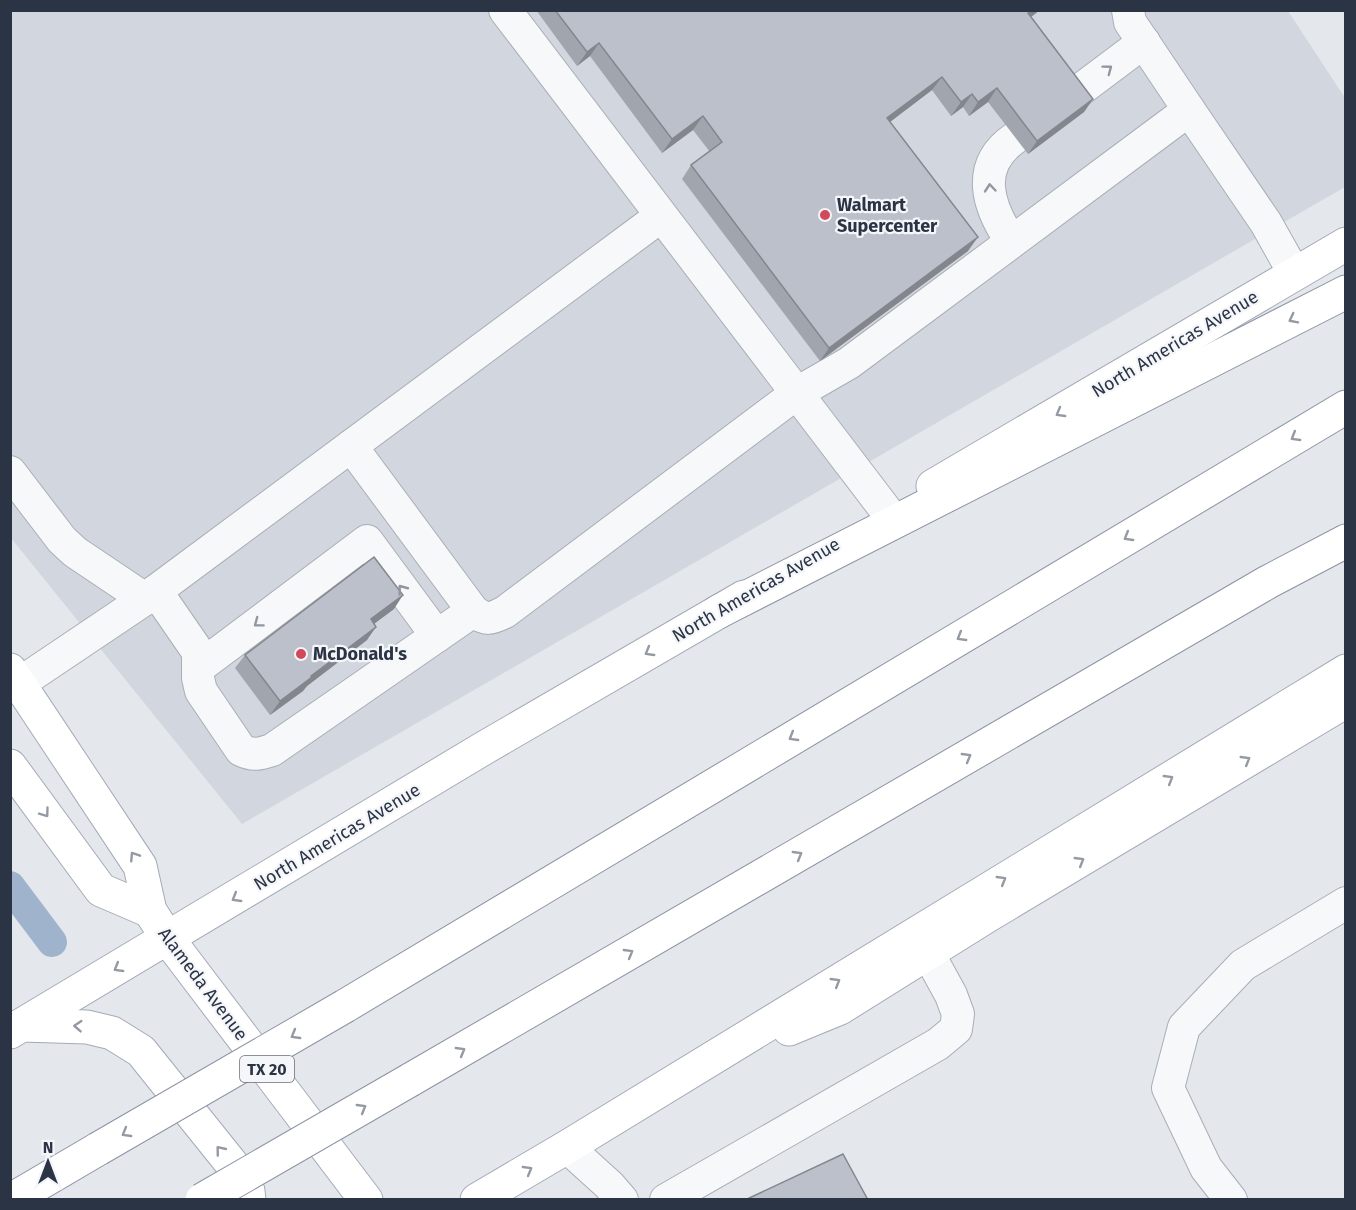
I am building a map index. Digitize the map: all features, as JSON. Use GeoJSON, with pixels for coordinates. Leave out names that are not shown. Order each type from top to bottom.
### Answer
{"type":"FeatureCollection","features":[{"type":"Feature","properties":{"kind":"main road","name":"North Americas Avenue"},"geometry":{"type":"LineString","coordinates":[[16,1029],[484,748],[1346,244]]}},
{"type":"Feature","properties":{"kind":"main road"},"geometry":{"type":"LineString","coordinates":[[718,612],[1346,292]]}},
{"type":"Feature","properties":{"kind":"main road"},"geometry":{"type":"LineString","coordinates":[[11,1200],[345,1006],[1346,407]]}},
{"type":"Feature","properties":{"kind":"main road"},"geometry":{"type":"LineString","coordinates":[[202,1200],[1268,582],[1346,541]]}},
{"type":"Feature","properties":{"kind":"main road"},"geometry":{"type":"LineString","coordinates":[[477,1200],[1346,671]]}},
{"type":"Feature","properties":{"kind":"main road","name":"Alameda Avenue"},"geometry":{"type":"LineString","coordinates":[[15,676],[140,866],[150,911],[168,939],[366,1200]]}},
{"type":"Feature","properties":{"kind":"main road"},"geometry":{"type":"LineString","coordinates":[[696,1067],[840,1008],[1346,702]]}},
{"type":"Feature","properties":{"kind":"main road","name":"Alameda Avenue"},"geometry":{"type":"LineString","coordinates":[[10,766],[101,890],[150,911]]}},
{"type":"Feature","properties":{"kind":"main road"},"geometry":{"type":"LineString","coordinates":[[16,1029],[87,1027],[112,1033],[141,1051],[239,1173],[248,1191],[249,1200]]}},
{"type":"Feature","properties":{"kind":"lane"},"geometry":{"type":"LineString","coordinates":[[505,10],[888,513]]}},
{"type":"Feature","properties":{"kind":"lane"},"geometry":{"type":"LineString","coordinates":[[1128,10],[1130,22],[1266,223],[1294,273]]}},
{"type":"Feature","properties":{"kind":"lane"},"geometry":{"type":"LineString","coordinates":[[1072,96],[1144,42]]}},
{"type":"Feature","properties":{"kind":"lane"},"geometry":{"type":"LineString","coordinates":[[351,446],[473,611],[481,617],[493,618],[505,612],[797,393],[849,363],[1189,110]]}},
{"type":"Feature","properties":{"kind":"lane"},"geometry":{"type":"LineString","coordinates":[[1011,241],[997,220],[988,187],[991,168],[1001,147],[1015,138]]}},
{"type":"Feature","properties":{"kind":"lane"},"geometry":{"type":"LineString","coordinates":[[15,676],[150,595],[661,216]]}},
{"type":"Feature","properties":{"kind":"lane"},"geometry":{"type":"LineString","coordinates":[[10,472],[62,540],[75,552],[150,595],[198,652],[198,678],[201,692],[241,750],[250,755],[259,755],[272,750],[473,611]]}},
{"type":"Feature","properties":{"kind":"lane"},"geometry":{"type":"LineString","coordinates":[[198,668],[367,542],[398,509]]}},
{"type":"Feature","properties":{"kind":"lane"},"geometry":{"type":"LineString","coordinates":[[367,542],[437,636]]}},
{"type":"Feature","properties":{"kind":"lane"},"geometry":{"type":"LineString","coordinates":[[1231,1200],[1206,1168],[1168,1088],[1184,1027],[1243,965],[1346,903]]}},
{"type":"Feature","properties":{"kind":"lane"},"geometry":{"type":"LineString","coordinates":[[666,1200],[938,1044],[956,1029],[958,1014],[951,995],[928,953]]}},
{"type":"Feature","properties":{"kind":"lane"},"geometry":{"type":"LineString","coordinates":[[567,1147],[622,1200]]}},
{"type":"Feature","properties":{"kind":"shaded area"},"geometry":{"type":"Polygon","coordinates":[[[10,11],[1288,11],[1345,98],[1345,187],[242,824],[11,538],[10,11]]]}},
{"type":"Feature","properties":{"kind":"building","name":"Walmart Supercenter"},"geometry":{"type":"Polygon","coordinates":[[[555,10],[1031,10],[1028,13],[1093,99],[1037,141],[997,88],[978,102],[972,94],[961,102],[942,77],[887,118],[978,237],[829,348],[691,165],[722,142],[703,116],[672,139],[599,43],[587,52],[555,10]]]}},
{"type":"Feature","properties":{"kind":"building","name":"McDonald's"},"geometry":{"type":"Polygon","coordinates":[[[374,557],[403,595],[371,619],[376,627],[280,701],[245,655],[374,557]]]}},
{"type":"Feature","properties":{"kind":"building"},"geometry":{"type":"Polygon","coordinates":[[[843,1154],[868,1200],[745,1200],[843,1154]]]}},
{"type":"Feature","properties":{"kind":"waterway"},"geometry":{"type":"LineString","coordinates":[[10,886],[52,942]]}},
{"type":"Feature","properties":{"kind":"place","name":"Walmart Supercenter"},"geometry":{"type":"Point","coordinates":[825,215]}},
{"type":"Feature","properties":{"kind":"place","name":"McDonald's"},"geometry":{"type":"Point","coordinates":[301,654]}}]}
